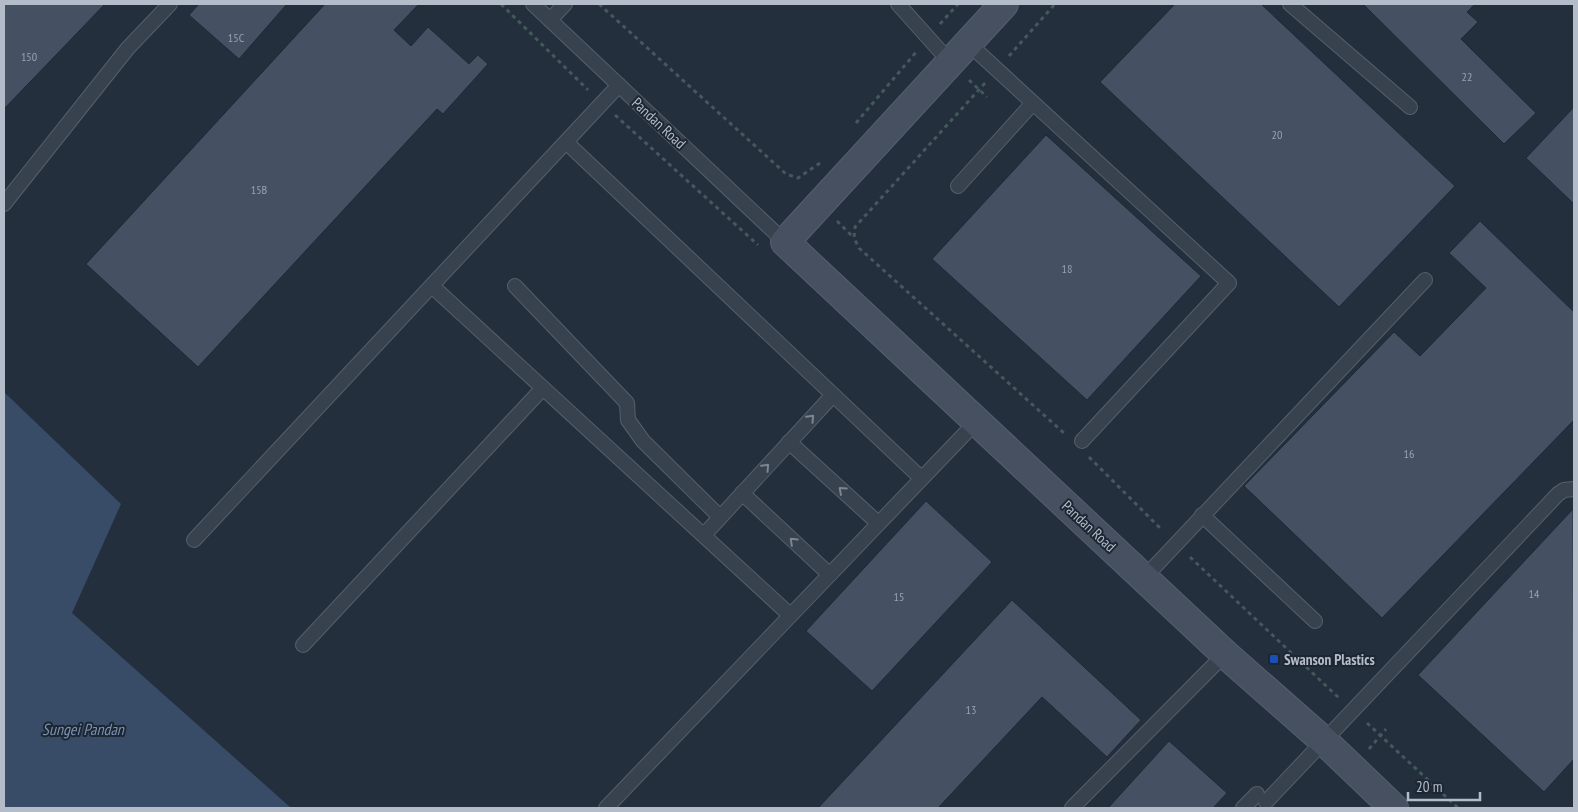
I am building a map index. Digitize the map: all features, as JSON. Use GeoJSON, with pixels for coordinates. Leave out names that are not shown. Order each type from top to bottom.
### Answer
{"type":"FeatureCollection","features":[{"type":"Feature","properties":{"kind":"street"},"geometry":{"type":"LineString","coordinates":[[785,242],[1004,4]]}},
{"type":"Feature","properties":{"kind":"street","name":"Pandan Road"},"geometry":{"type":"LineString","coordinates":[[785,242],[1225,654],[1325,742],[1394,808]]}},
{"type":"Feature","properties":{"kind":"lane"},"geometry":{"type":"LineString","coordinates":[[4,204],[128,48],[170,4]]}},
{"type":"Feature","properties":{"kind":"lane","name":"Pandan Road"},"geometry":{"type":"LineString","coordinates":[[533,4],[785,242]]}},
{"type":"Feature","properties":{"kind":"lane"},"geometry":{"type":"LineString","coordinates":[[550,20],[565,4]]}},
{"type":"Feature","properties":{"kind":"lane"},"geometry":{"type":"LineString","coordinates":[[898,4],[959,53],[1033,103],[1229,283],[1082,441]]}},
{"type":"Feature","properties":{"kind":"lane"},"geometry":{"type":"LineString","coordinates":[[1290,4],[1410,107]]}},
{"type":"Feature","properties":{"kind":"lane"},"geometry":{"type":"LineString","coordinates":[[194,540],[619,85]]}},
{"type":"Feature","properties":{"kind":"lane"},"geometry":{"type":"LineString","coordinates":[[958,186],[1033,103]]}},
{"type":"Feature","properties":{"kind":"lane"},"geometry":{"type":"LineString","coordinates":[[566,142],[921,478]]}},
{"type":"Feature","properties":{"kind":"lane"},"geometry":{"type":"LineString","coordinates":[[1144,578],[1202,514],[1425,280]]}},
{"type":"Feature","properties":{"kind":"lane"},"geometry":{"type":"LineString","coordinates":[[432,286],[790,615]]}},
{"type":"Feature","properties":{"kind":"lane"},"geometry":{"type":"LineString","coordinates":[[515,286],[627,403],[628,420],[643,441],[720,517]]}},
{"type":"Feature","properties":{"kind":"lane"},"geometry":{"type":"LineString","coordinates":[[304,645],[543,388]]}},
{"type":"Feature","properties":{"kind":"lane"},"geometry":{"type":"LineString","coordinates":[[704,535],[833,395]]}},
{"type":"Feature","properties":{"kind":"lane"},"geometry":{"type":"LineString","coordinates":[[606,808],[977,421]]}},
{"type":"Feature","properties":{"kind":"lane"},"geometry":{"type":"LineString","coordinates":[[789,442],[878,523]]}},
{"type":"Feature","properties":{"kind":"lane"},"geometry":{"type":"LineString","coordinates":[[1243,808],[1261,798],[1325,742],[1558,494],[1564,490],[1574,489]]}},
{"type":"Feature","properties":{"kind":"lane"},"geometry":{"type":"LineString","coordinates":[[742,493],[829,574]]}},
{"type":"Feature","properties":{"kind":"lane"},"geometry":{"type":"LineString","coordinates":[[1202,514],[1315,621]]}},
{"type":"Feature","properties":{"kind":"lane"},"geometry":{"type":"LineString","coordinates":[[1072,808],[1225,654]]}},
{"type":"Feature","properties":{"kind":"path"},"geometry":{"type":"LineString","coordinates":[[599,4],[786,174],[798,178],[827,158]]}},
{"type":"Feature","properties":{"kind":"path"},"geometry":{"type":"LineString","coordinates":[[934,30],[958,4]]}},
{"type":"Feature","properties":{"kind":"path"},"geometry":{"type":"LineString","coordinates":[[852,128],[922,45]]}},
{"type":"Feature","properties":{"kind":"water","name":"Sungei Pandan"},"geometry":{"type":"Polygon","coordinates":[[[4,392],[121,504],[72,613],[291,808],[4,808],[4,392]]]}},
{"type":"Feature","properties":{"kind":"building"},"geometry":{"type":"Polygon","coordinates":[[[4,4],[105,4],[4,109],[4,4]]]}},
{"type":"Feature","properties":{"kind":"building"},"geometry":{"type":"Polygon","coordinates":[[[199,4],[287,4],[239,59],[189,15],[199,4]]]}},
{"type":"Feature","properties":{"kind":"building"},"geometry":{"type":"Polygon","coordinates":[[[325,4],[419,4],[394,30],[411,46],[428,27],[469,64],[478,55],[488,64],[443,114],[437,109],[198,367],[86,264],[325,4]]]}},
{"type":"Feature","properties":{"kind":"building"},"geometry":{"type":"Polygon","coordinates":[[[1175,4],[1261,4],[1455,186],[1339,307],[1100,82],[1175,4]]]}},
{"type":"Feature","properties":{"kind":"building"},"geometry":{"type":"Polygon","coordinates":[[[1363,4],[1475,4],[1467,12],[1478,22],[1461,39],[1536,113],[1504,144],[1363,4]]]}},
{"type":"Feature","properties":{"kind":"building"},"geometry":{"type":"Polygon","coordinates":[[[1574,107],[1574,204],[1526,158],[1574,107]]]}},
{"type":"Feature","properties":{"kind":"building"},"geometry":{"type":"Polygon","coordinates":[[[1046,135],[1201,276],[1087,400],[932,259],[1046,135]]]}},
{"type":"Feature","properties":{"kind":"building"},"geometry":{"type":"Polygon","coordinates":[[[1480,221],[1574,312],[1574,420],[1382,618],[1244,486],[1394,332],[1420,356],[1486,288],[1449,253],[1480,221]]]}},
{"type":"Feature","properties":{"kind":"building"},"geometry":{"type":"Polygon","coordinates":[[[926,501],[992,562],[872,691],[806,631],[926,501]]]}},
{"type":"Feature","properties":{"kind":"building"},"geometry":{"type":"Polygon","coordinates":[[[1573,509],[1574,759],[1544,792],[1418,675],[1573,509]]]}},
{"type":"Feature","properties":{"kind":"building"},"geometry":{"type":"Polygon","coordinates":[[[1012,600],[1141,720],[1107,757],[1042,697],[938,808],[818,808],[1012,600]]]}},
{"type":"Feature","properties":{"kind":"building"},"geometry":{"type":"Polygon","coordinates":[[[1169,741],[1227,793],[1213,808],[1108,808],[1169,741]]]}},
{"type":"Feature","properties":{"kind":"place","name":"Swanson Plastics"},"geometry":{"type":"Point","coordinates":[1274,659]}}]}
